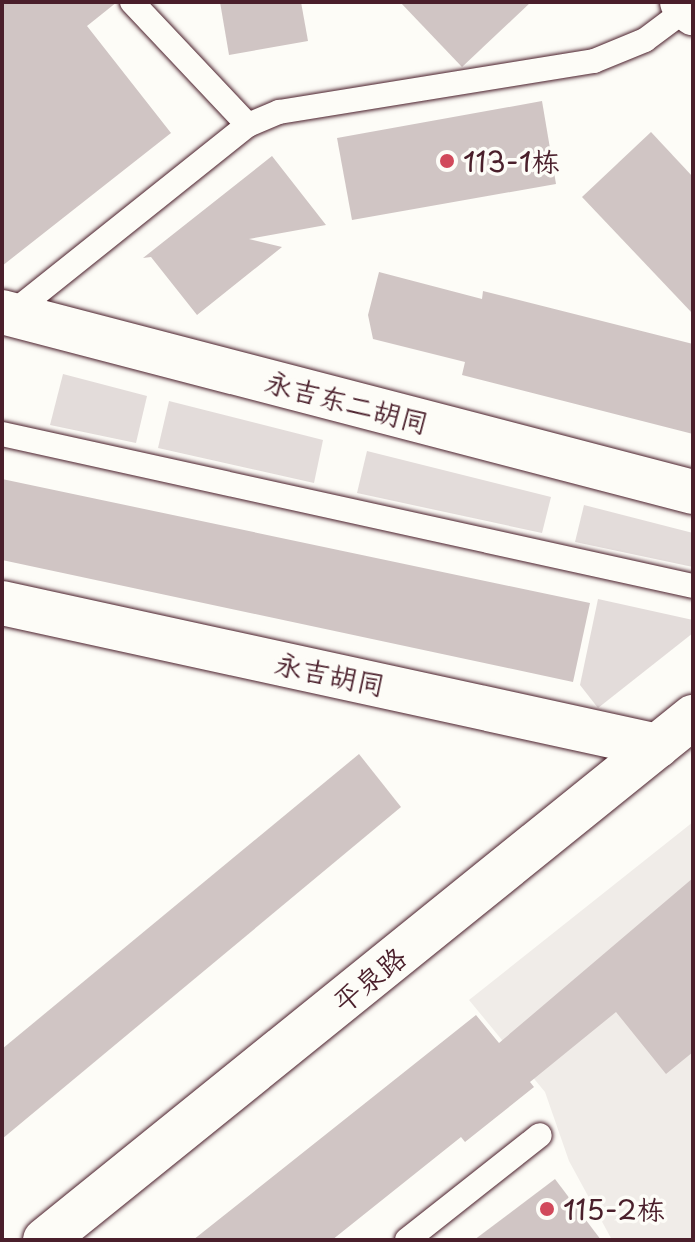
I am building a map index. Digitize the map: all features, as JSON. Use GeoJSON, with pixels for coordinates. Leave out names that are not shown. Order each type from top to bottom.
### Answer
{"type":"FeatureCollection","features":[{"type":"Feature","properties":{"kind":"street","name":"永吉东二胡同"},"geometry":{"type":"LineString","coordinates":[[6,313],[693,492]]}},
{"type":"Feature","properties":{"kind":"street","name":"永吉胡同"},"geometry":{"type":"LineString","coordinates":[[2,603],[658,746]]}},
{"type":"Feature","properties":{"kind":"street","name":"平泉路"},"geometry":{"type":"LineString","coordinates":[[45,1240],[693,717]]}},
{"type":"Feature","properties":{"kind":"lane"},"geometry":{"type":"LineString","coordinates":[[132,2],[248,125]]}},
{"type":"Feature","properties":{"kind":"lane"},"geometry":{"type":"LineString","coordinates":[[6,313],[248,125],[279,112],[594,61],[645,40],[688,8]]}},
{"type":"Feature","properties":{"kind":"lane"},"geometry":{"type":"LineString","coordinates":[[2,434],[693,586]]}},
{"type":"Feature","properties":{"kind":"lane"},"geometry":{"type":"LineString","coordinates":[[407,1240],[540,1135]]}},
{"type":"Feature","properties":{"kind":"shaded area"},"geometry":{"type":"Polygon","coordinates":[[[63,374],[147,396],[136,443],[50,425],[63,374]]]}},
{"type":"Feature","properties":{"kind":"shaded area"},"geometry":{"type":"Polygon","coordinates":[[[169,401],[323,440],[314,483],[158,448],[169,401]]]}},
{"type":"Feature","properties":{"kind":"shaded area"},"geometry":{"type":"Polygon","coordinates":[[[367,451],[551,497],[542,533],[357,493],[367,451]]]}},
{"type":"Feature","properties":{"kind":"shaded area"},"geometry":{"type":"Polygon","coordinates":[[[584,505],[693,533],[693,567],[575,542],[584,505]]]}},
{"type":"Feature","properties":{"kind":"shaded area"},"geometry":{"type":"Polygon","coordinates":[[[598,599],[693,620],[693,633],[598,708],[580,685],[598,599]]]}},
{"type":"Feature","properties":{"kind":"shaded area"},"geometry":{"type":"Polygon","coordinates":[[[693,822],[693,1240],[612,1240],[569,1161],[545,1092],[469,1000],[693,822]]]}},
{"type":"Feature","properties":{"kind":"building"},"geometry":{"type":"Polygon","coordinates":[[[2,2],[117,2],[87,26],[171,133],[2,266],[2,2]]]}},
{"type":"Feature","properties":{"kind":"building"},"geometry":{"type":"Polygon","coordinates":[[[220,2],[301,2],[308,41],[229,55],[220,2]]]}},
{"type":"Feature","properties":{"kind":"building"},"geometry":{"type":"Polygon","coordinates":[[[400,2],[531,2],[462,67],[400,2]]]}},
{"type":"Feature","properties":{"kind":"building","name":"113-1栋"},"geometry":{"type":"Polygon","coordinates":[[[542,101],[556,184],[352,220],[337,138],[542,101]]]}},
{"type":"Feature","properties":{"kind":"building"},"geometry":{"type":"Polygon","coordinates":[[[651,132],[693,177],[693,314],[582,197],[651,132]]]}},
{"type":"Feature","properties":{"kind":"building"},"geometry":{"type":"Polygon","coordinates":[[[272,156],[326,225],[249,239],[282,247],[197,315],[151,257],[143,258],[272,156]]]}},
{"type":"Feature","properties":{"kind":"building"},"geometry":{"type":"Polygon","coordinates":[[[379,272],[482,299],[483,291],[693,344],[693,434],[462,375],[465,362],[373,339],[368,315],[379,272]]]}},
{"type":"Feature","properties":{"kind":"building"},"geometry":{"type":"Polygon","coordinates":[[[2,479],[590,603],[573,682],[2,560],[2,479]]]}},
{"type":"Feature","properties":{"kind":"building"},"geometry":{"type":"Polygon","coordinates":[[[359,754],[401,807],[2,1139],[2,1049],[359,754]]]}},
{"type":"Feature","properties":{"kind":"building"},"geometry":{"type":"Polygon","coordinates":[[[693,878],[693,1052],[666,1074],[616,1012],[530,1082],[534,1087],[465,1142],[461,1137],[332,1240],[193,1240],[476,1015],[499,1043],[693,878]]]}},
{"type":"Feature","properties":{"kind":"building","name":"115-2栋"},"geometry":{"type":"Polygon","coordinates":[[[555,1179],[601,1240],[474,1240],[555,1179]]]}},
{"type":"Feature","properties":{"kind":"place","name":"113-1栋"},"geometry":{"type":"Point","coordinates":[447,161]}},
{"type":"Feature","properties":{"kind":"place","name":"115-2栋"},"geometry":{"type":"Point","coordinates":[547,1209]}}]}
